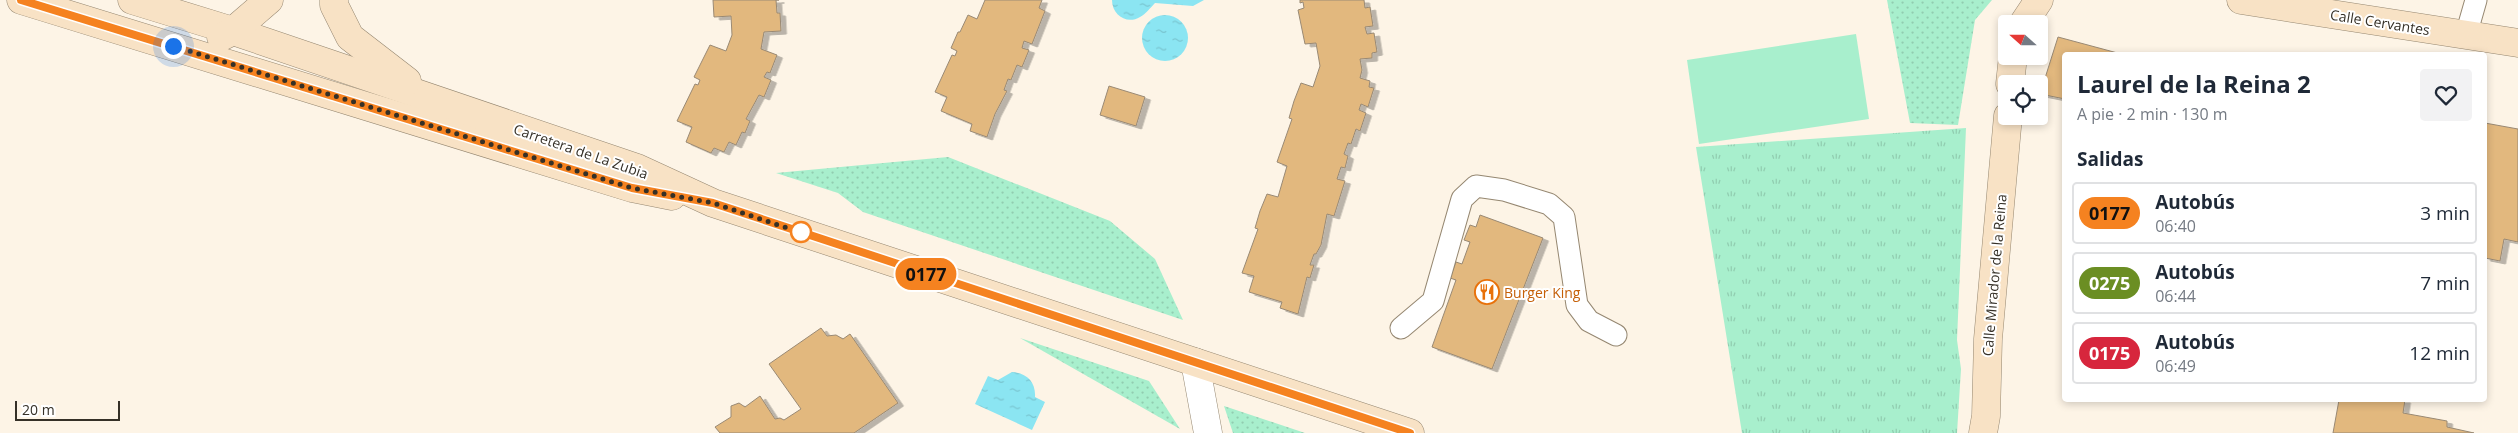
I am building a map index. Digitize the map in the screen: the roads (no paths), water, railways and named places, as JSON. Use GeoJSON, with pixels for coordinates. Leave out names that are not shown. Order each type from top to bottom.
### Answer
{"type":"FeatureCollection","features":[{"type":"Feature","properties":{"kind":"street","name":"Carretera de La Zubia"},"geometry":{"type":"LineString","coordinates":[[21,0],[632,188],[713,203]]}},
{"type":"Feature","properties":{"kind":"street"},"geometry":{"type":"LineString","coordinates":[[77,0],[212,42],[233,31],[269,0]]}},
{"type":"Feature","properties":{"kind":"street","name":"Carretera de La Zubia"},"geometry":{"type":"LineString","coordinates":[[132,0],[233,31],[637,168],[713,203]]}},
{"type":"Feature","properties":{"kind":"street"},"geometry":{"type":"LineString","coordinates":[[334,0],[334,5],[350,37],[384,65],[434,98]]}},
{"type":"Feature","properties":{"kind":"street"},"geometry":{"type":"LineString","coordinates":[[2029,15],[2040,0]]}},
{"type":"Feature","properties":{"kind":"street","name":"Calle Cervantes"},"geometry":{"type":"LineString","coordinates":[[2241,0],[2518,43]]}},
{"type":"Feature","properties":{"kind":"street","name":"Calle Mirador de la Reina"},"geometry":{"type":"LineString","coordinates":[[1983,433],[1986,416],[1988,339],[2007,125]]}},
{"type":"Feature","properties":{"kind":"street"},"geometry":{"type":"LineString","coordinates":[[713,203],[1410,433]]}},
{"type":"Feature","properties":{"kind":"street"},"geometry":{"type":"LineString","coordinates":[[1196,362],[1208,433]]}},
{"type":"Feature","properties":{"kind":"lane"},"geometry":{"type":"LineString","coordinates":[[2466,35],[2476,0]]}},
{"type":"Feature","properties":{"kind":"lane"},"geometry":{"type":"LineString","coordinates":[[1401,328],[1433,301],[1462,199],[1476,186],[1504,190],[1549,204],[1564,217],[1577,305],[1589,321],[1616,335]]}},
{"type":"Feature","properties":{"kind":"water"},"geometry":{"type":"Polygon","coordinates":[[[1112,0],[1204,0],[1193,6],[1155,3],[1142,16],[1130,20],[1117,14],[1112,0]]]}},
{"type":"Feature","properties":{"kind":"water"},"geometry":{"type":"Polygon","coordinates":[[[1165,15],[1178,19],[1184,25],[1188,38],[1184,51],[1178,57],[1165,61],[1152,57],[1146,51],[1142,38],[1146,25],[1152,19],[1165,15]]]}},
{"type":"Feature","properties":{"kind":"water"},"geometry":{"type":"Polygon","coordinates":[[[1012,372],[1022,374],[1030,379],[1034,387],[1035,397],[1045,402],[1032,430],[975,404],[988,376],[998,380],[1012,372]]]}},
{"type":"Feature","properties":{"kind":"place","name":"Burger King"},"geometry":{"type":"Point","coordinates":[1487,292]}}]}
